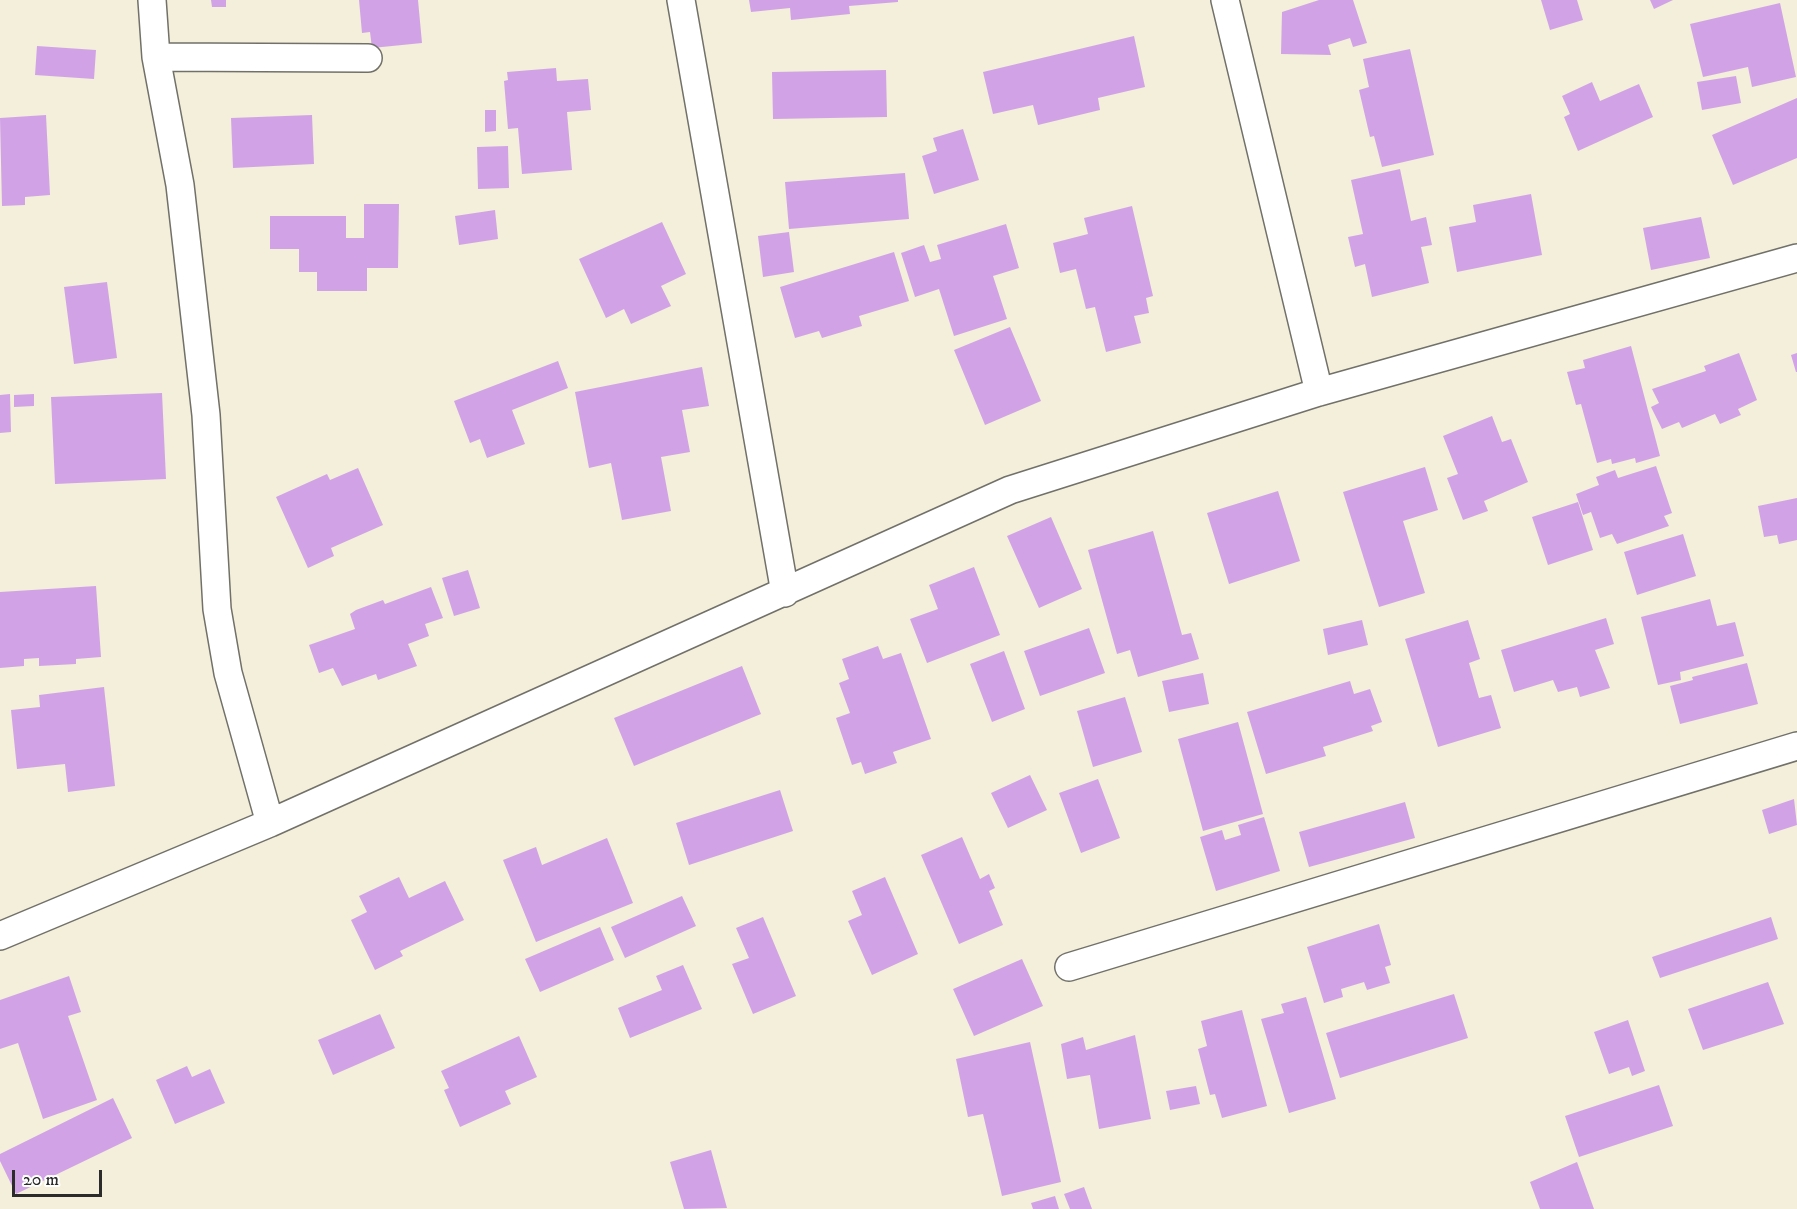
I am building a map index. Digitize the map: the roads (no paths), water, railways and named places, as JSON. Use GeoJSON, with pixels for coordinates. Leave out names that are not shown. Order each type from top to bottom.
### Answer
{"type":"FeatureCollection","features":[{"type":"Feature","properties":{"kind":"street"},"geometry":{"type":"LineString","coordinates":[[152,0],[156,57],[180,184],[204,392],[217,609],[228,673],[270,823]]}},
{"type":"Feature","properties":{"kind":"street"},"geometry":{"type":"LineString","coordinates":[[681,0],[784,593]]}},
{"type":"Feature","properties":{"kind":"street"},"geometry":{"type":"LineString","coordinates":[[1225,0],[1319,392]]}},
{"type":"Feature","properties":{"kind":"street"},"geometry":{"type":"LineString","coordinates":[[156,57],[368,58]]}},
{"type":"Feature","properties":{"kind":"street"},"geometry":{"type":"LineString","coordinates":[[0,936],[270,823],[1010,490],[1319,392],[1797,258]]}},
{"type":"Feature","properties":{"kind":"street"},"geometry":{"type":"LineString","coordinates":[[1069,967],[1797,746]]}}]}
